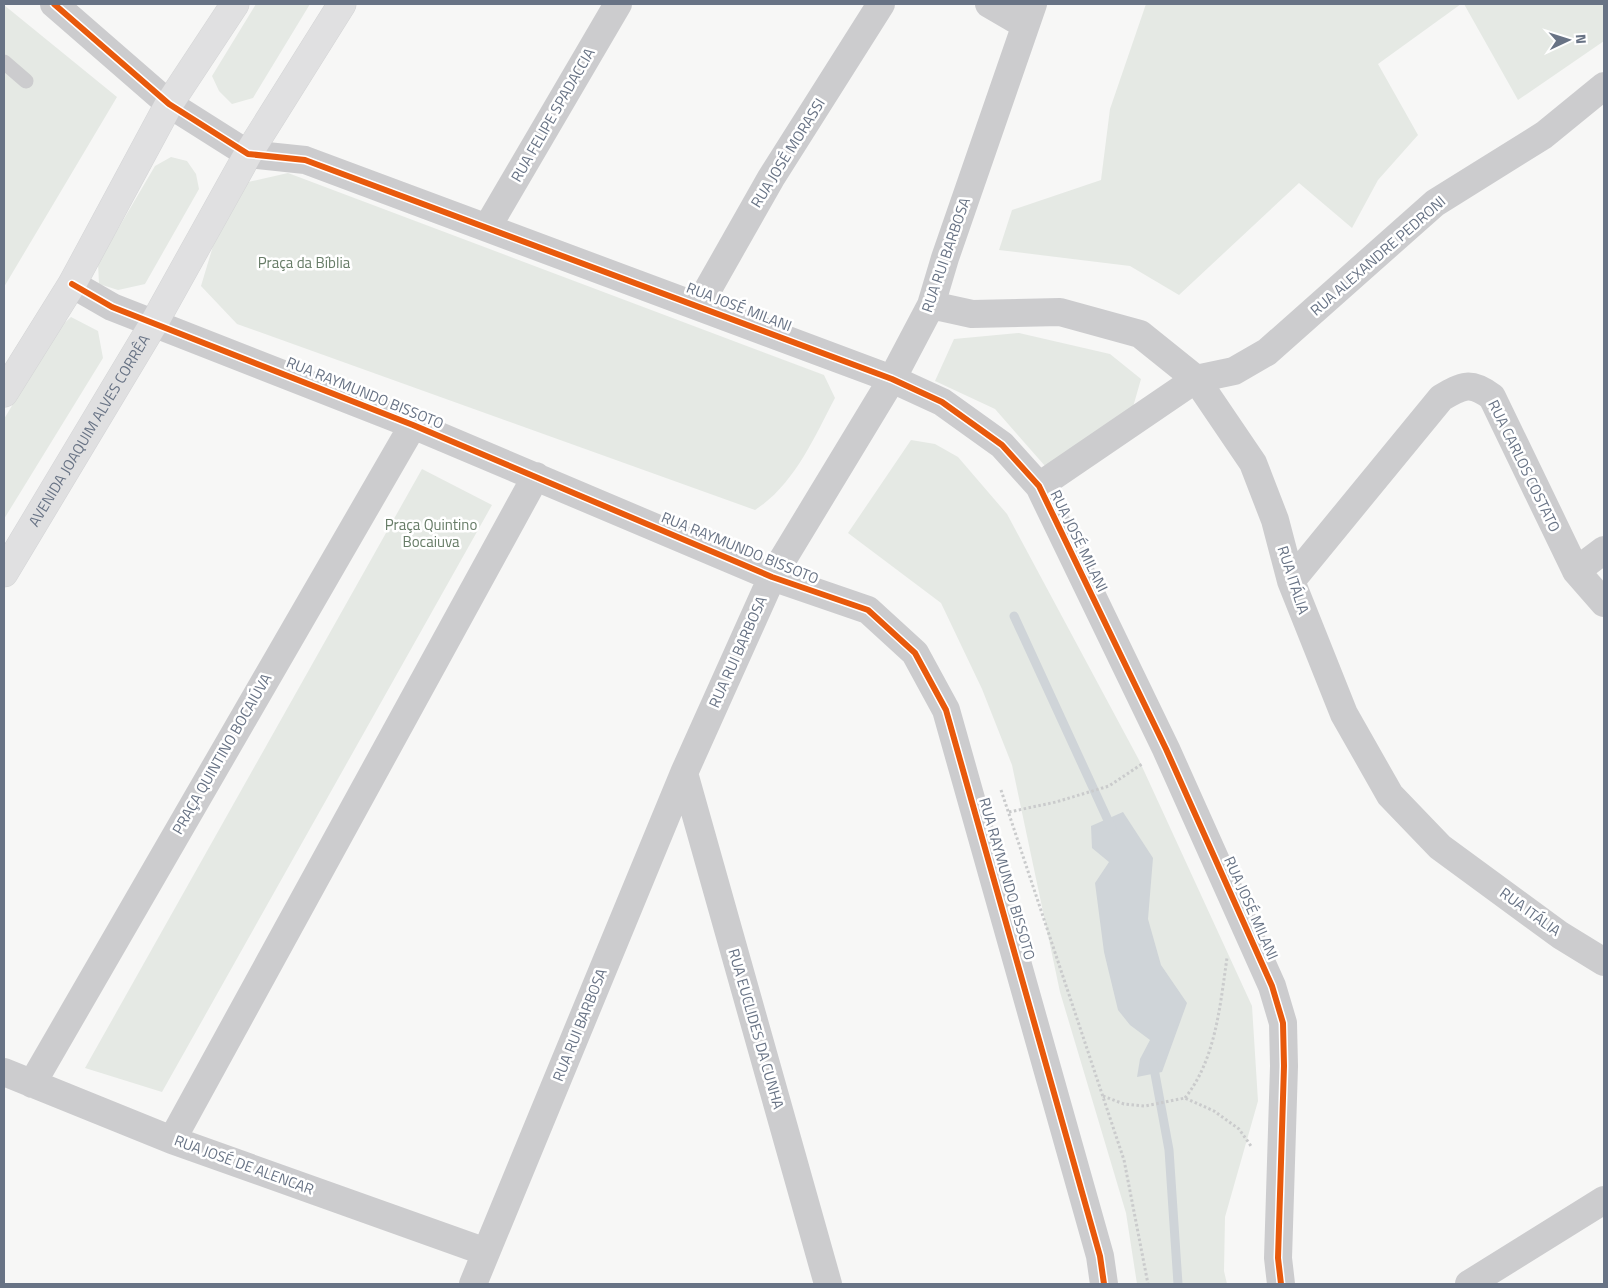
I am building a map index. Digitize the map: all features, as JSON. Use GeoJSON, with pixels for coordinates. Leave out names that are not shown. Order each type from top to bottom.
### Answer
{"type":"FeatureCollection","features":[{"type":"Feature","properties":{"kind":"main road"},"geometry":{"type":"LineString","coordinates":[[4,393],[72,284],[169,104],[235,4]]}},
{"type":"Feature","properties":{"kind":"main road","name":"AVENIDA JOAQUIM ALVES CORRÊA"},"geometry":{"type":"LineString","coordinates":[[4,573],[154,324],[248,154],[342,4]]}},
{"type":"Feature","properties":{"kind":"street"},"geometry":{"type":"LineString","coordinates":[[54,4],[169,104],[248,154]]}},
{"type":"Feature","properties":{"kind":"street","name":"RUA FELIPE SPADACCIA"},"geometry":{"type":"LineString","coordinates":[[488,226],[618,4]]}},
{"type":"Feature","properties":{"kind":"street","name":"RUA JOSÉ MORASSI"},"geometry":{"type":"LineString","coordinates":[[699,305],[771,178],[881,4]]}},
{"type":"Feature","properties":{"kind":"street"},"geometry":{"type":"LineString","coordinates":[[989,4],[1029,14]]}},
{"type":"Feature","properties":{"kind":"street","name":"RUA RUI BARBOSA"},"geometry":{"type":"LineString","coordinates":[[473,1284],[684,773],[772,577],[892,379],[931,306],[945,258],[1029,14]]}},
{"type":"Feature","properties":{"kind":"street","name":"RUA ALEXANDRE PEDRONI"},"geometry":{"type":"LineString","coordinates":[[1196,379],[1234,371],[1267,352],[1435,203],[1544,135],[1604,86]]}},
{"type":"Feature","properties":{"kind":"street","name":"RUA JOSÉ MILANI"},"geometry":{"type":"LineString","coordinates":[[248,154],[306,160],[488,226],[892,379],[942,402],[1002,445],[1039,486],[1166,749],[1272,986],[1283,1023],[1284,1066],[1278,1258],[1281,1284]]}},
{"type":"Feature","properties":{"kind":"street","name":"RUA RAYMUNDO BISSOTO"},"geometry":{"type":"LineString","coordinates":[[72,284],[112,307],[413,425],[772,577],[868,610],[915,653],[946,710],[1100,1256],[1104,1284]]}},
{"type":"Feature","properties":{"kind":"street","name":"RUA ITÁLIA"},"geometry":{"type":"LineString","coordinates":[[931,306],[972,314],[1060,312],[1140,334],[1196,379],[1253,463],[1276,520],[1291,582],[1344,714],[1390,795],[1440,847],[1560,935],[1604,962]]}},
{"type":"Feature","properties":{"kind":"street"},"geometry":{"type":"LineString","coordinates":[[1039,486],[1196,379]]}},
{"type":"Feature","properties":{"kind":"street","name":"RUA CARLOS COSTATO"},"geometry":{"type":"LineString","coordinates":[[1291,582],[1441,398],[1459,388],[1478,387],[1492,397],[1576,571],[1604,603]]}},
{"type":"Feature","properties":{"kind":"street","name":"PRAÇA QUINTINO BOCAIÚVA"},"geometry":{"type":"LineString","coordinates":[[32,1084],[413,425]]}},
{"type":"Feature","properties":{"kind":"street"},"geometry":{"type":"LineString","coordinates":[[172,1140],[536,476]]}},
{"type":"Feature","properties":{"kind":"street"},"geometry":{"type":"LineString","coordinates":[[1576,571],[1604,550]]}},
{"type":"Feature","properties":{"kind":"street","name":"RUA EUCLIDES DA CUNHA"},"geometry":{"type":"LineString","coordinates":[[684,773],[828,1284]]}},
{"type":"Feature","properties":{"kind":"street","name":"RUA JOSÉ DE ALENCAR"},"geometry":{"type":"LineString","coordinates":[[4,1072],[172,1140],[486,1252]]}},
{"type":"Feature","properties":{"kind":"street"},"geometry":{"type":"LineString","coordinates":[[1469,1284],[1604,1200]]}},
{"type":"Feature","properties":{"kind":"lane"},"geometry":{"type":"LineString","coordinates":[[4,62],[26,81]]}},
{"type":"Feature","properties":{"kind":"path"},"geometry":{"type":"LineString","coordinates":[[1009,812],[1056,802],[1109,786],[1166,749]]}},
{"type":"Feature","properties":{"kind":"path"},"geometry":{"type":"LineString","coordinates":[[999,786],[1124,1160],[1148,1284]]}},
{"type":"Feature","properties":{"kind":"path"},"geometry":{"type":"LineString","coordinates":[[1185,1098],[1195,1085],[1207,1061],[1228,953]]}},
{"type":"Feature","properties":{"kind":"path"},"geometry":{"type":"LineString","coordinates":[[1104,1096],[1124,1104],[1145,1106],[1185,1098],[1214,1111],[1239,1129],[1251,1146],[1253,1166],[1281,1173]]}},
{"type":"Feature","properties":{"kind":"green space"},"geometry":{"type":"Polygon","coordinates":[[[256,4],[310,4],[253,98],[232,104],[219,91],[212,76],[256,4]]]}},
{"type":"Feature","properties":{"kind":"green space"},"geometry":{"type":"Polygon","coordinates":[[[1146,4],[1461,4],[1378,64],[1418,135],[1378,180],[1352,228],[1299,183],[1179,295],[1130,266],[999,250],[1012,210],[1101,180],[1110,109],[1146,4]]]}},
{"type":"Feature","properties":{"kind":"green space"},"geometry":{"type":"Polygon","coordinates":[[[1464,4],[1604,4],[1604,41],[1518,100],[1464,4]]]}},
{"type":"Feature","properties":{"kind":"green space"},"geometry":{"type":"Polygon","coordinates":[[[4,5],[117,97],[4,287],[4,5]]]}},
{"type":"Feature","properties":{"kind":"green space"},"geometry":{"type":"Polygon","coordinates":[[[171,157],[187,161],[196,174],[199,189],[145,284],[118,290],[99,284],[98,263],[155,166],[171,157]]]}},
{"type":"Feature","properties":{"kind":"green space","name":"Praça da Bíblia"},"geometry":{"type":"Polygon","coordinates":[[[288,173],[824,375],[835,398],[802,460],[792,474],[769,500],[755,510],[237,324],[201,286],[213,246],[248,182],[288,173]]]}},
{"type":"Feature","properties":{"kind":"green space"},"geometry":{"type":"Polygon","coordinates":[[[71,317],[98,331],[103,358],[4,519],[4,419],[58,329],[71,317]]]}},
{"type":"Feature","properties":{"kind":"green space"},"geometry":{"type":"Polygon","coordinates":[[[1019,333],[1110,354],[1141,379],[1133,407],[1045,466],[995,409],[935,381],[954,339],[1019,333]]]}},
{"type":"Feature","properties":{"kind":"green space"},"geometry":{"type":"Polygon","coordinates":[[[911,440],[935,444],[958,457],[1007,514],[1139,760],[1252,1006],[1258,1101],[1225,1217],[1224,1271],[1227,1284],[1137,1284],[1126,1213],[1060,992],[1012,765],[982,689],[941,603],[848,533],[911,440]]]}},
{"type":"Feature","properties":{"kind":"green space","name":"Praça Quintino Bocaiuva"},"geometry":{"type":"Polygon","coordinates":[[[422,469],[492,505],[162,1092],[85,1068],[422,469]]]}},
{"type":"Feature","properties":{"kind":"shaded area"},"geometry":{"type":"Polygon","coordinates":[[[1123,812],[1153,858],[1148,919],[1161,965],[1187,1003],[1162,1072],[1137,1077],[1140,1059],[1150,1040],[1130,1025],[1118,1010],[1104,952],[1095,883],[1109,862],[1092,848],[1091,826],[1123,812]]]}},
{"type":"Feature","properties":{"kind":"waterway"},"geometry":{"type":"LineString","coordinates":[[1014,616],[1112,829]]}},
{"type":"Feature","properties":{"kind":"waterway"},"geometry":{"type":"LineString","coordinates":[[1153,1063],[1169,1150],[1178,1284]]}},
{"type":"Feature","properties":{"kind":"cycle path"},"geometry":{"type":"LineString","coordinates":[[54,4],[169,104],[248,154],[305,160],[892,379],[942,402],[1002,445],[1039,486],[1166,749],[1272,986],[1283,1023],[1284,1066],[1278,1258],[1281,1284]]}},
{"type":"Feature","properties":{"kind":"cycle path"},"geometry":{"type":"LineString","coordinates":[[72,284],[112,307],[413,425],[772,577],[868,610],[915,653],[946,710],[1100,1256],[1104,1284]]}}]}
